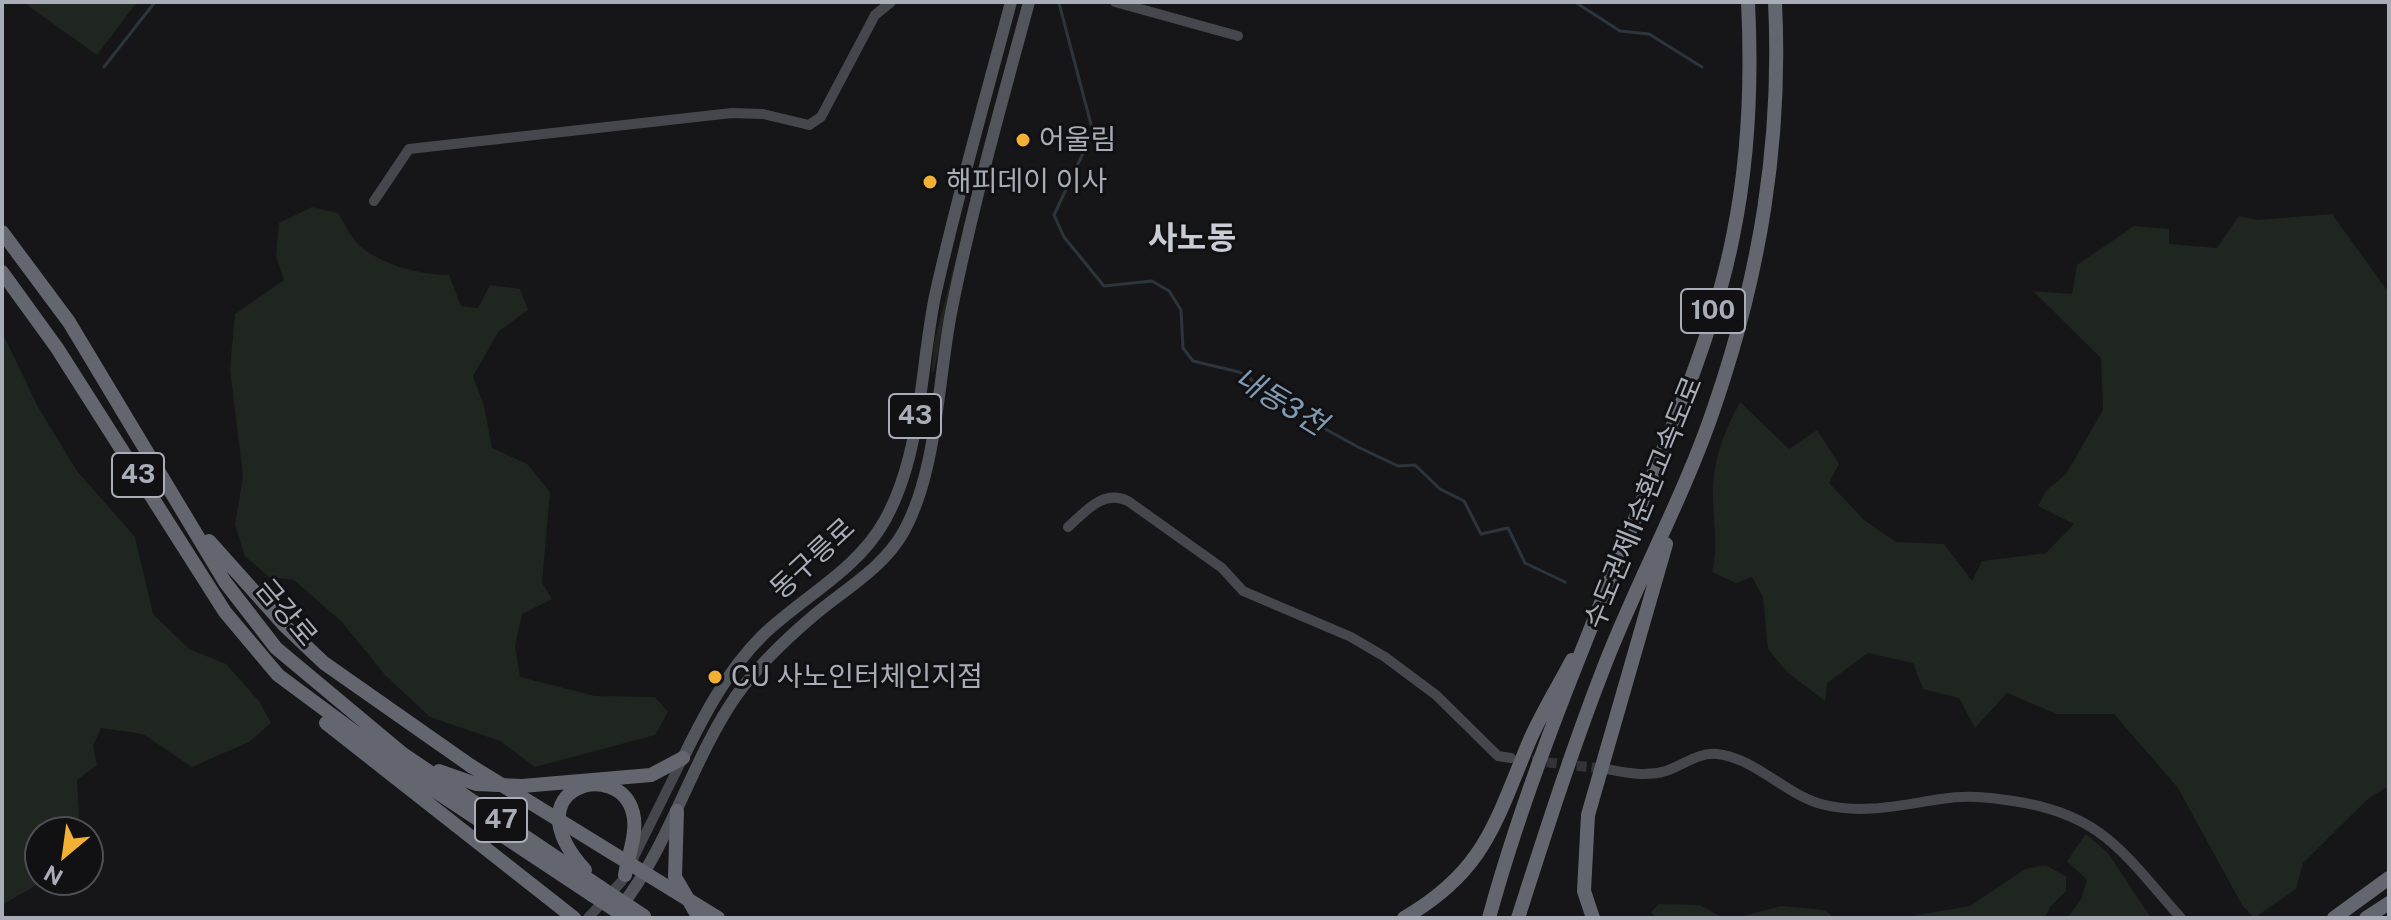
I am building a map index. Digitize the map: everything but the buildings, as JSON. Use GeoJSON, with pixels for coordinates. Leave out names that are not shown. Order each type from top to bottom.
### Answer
{"type":"FeatureCollection","features":[{"type":"Feature","properties":{"kind":"highway","name":"수도권제1순환고속도로"},"geometry":{"type":"LineString","coordinates":[[1489,918],[1517,826],[1695,365],[1733,238],[1746,157],[1750,101],[1748,2]]}},
{"type":"Feature","properties":{"kind":"highway","name":"수도권제1순환고속도로"},"geometry":{"type":"LineString","coordinates":[[1518,918],[1605,664],[1715,407],[1760,248],[1778,66],[1775,2]]}},
{"type":"Feature","properties":{"kind":"highway","name":"금강로"},"geometry":{"type":"LineString","coordinates":[[2,232],[69,322],[225,582],[276,648],[403,754],[596,891],[616,917]]}},
{"type":"Feature","properties":{"kind":"highway","name":"금강로"},"geometry":{"type":"LineString","coordinates":[[2,272],[57,348],[225,612],[278,675],[429,787],[596,891],[645,917]]}},
{"type":"Feature","properties":{"kind":"highway"},"geometry":{"type":"LineString","coordinates":[[1593,918],[1583,874],[1590,802],[1682,490]]}},
{"type":"Feature","properties":{"kind":"highway"},"geometry":{"type":"LineString","coordinates":[[175,497],[232,569],[324,663],[471,766],[718,918]]}},
{"type":"Feature","properties":{"kind":"highway"},"geometry":{"type":"LineString","coordinates":[[1404,918],[1453,885],[1491,834],[1531,738],[1602,602]]}},
{"type":"Feature","properties":{"kind":"highway"},"geometry":{"type":"LineString","coordinates":[[278,675],[330,727],[570,915]]}},
{"type":"Feature","properties":{"kind":"highway","name":"43"},"geometry":{"type":"LineString","coordinates":[[403,754],[476,784],[522,786],[651,775],[683,758]]}},
{"type":"Feature","properties":{"kind":"highway"},"geometry":{"type":"LineString","coordinates":[[596,891],[558,830],[562,803],[579,787],[593,783],[609,787],[630,804],[635,824],[625,875]]}},
{"type":"Feature","properties":{"kind":"highway"},"geometry":{"type":"LineString","coordinates":[[677,811],[675,877],[699,918]]}},
{"type":"Feature","properties":{"kind":"highway"},"geometry":{"type":"LineString","coordinates":[[2334,918],[2389,876]]}},
{"type":"Feature","properties":{"kind":"highway"},"geometry":{"type":"LineString","coordinates":[[2369,916],[2389,904]]}},
{"type":"Feature","properties":{"kind":"main road","name":"동구릉로"},"geometry":{"type":"LineString","coordinates":[[683,758],[704,715],[737,665],[763,635],[864,550],[884,521],[900,489],[910,457],[936,296],[1011,2]]}},
{"type":"Feature","properties":{"kind":"main road","name":"동구릉로"},"geometry":{"type":"LineString","coordinates":[[616,917],[651,863],[736,697],[782,645],[880,561],[903,532],[917,498],[927,459],[940,373],[965,250],[1031,4]]}},
{"type":"Feature","properties":{"kind":"street"},"geometry":{"type":"LineString","coordinates":[[374,201],[409,149],[732,113],[763,114],[809,125],[821,117],[875,15],[891,2]]}},
{"type":"Feature","properties":{"kind":"street"},"geometry":{"type":"LineString","coordinates":[[1115,2],[1238,36]]}},
{"type":"Feature","properties":{"kind":"street"},"geometry":{"type":"LineString","coordinates":[[1068,527],[1105,497],[1116,496],[1128,501],[1222,568],[1243,591],[1351,637],[1385,657],[1436,695],[1498,756],[1511,758]]}},
{"type":"Feature","properties":{"kind":"street"},"geometry":{"type":"LineString","coordinates":[[1606,769],[1644,775],[1666,771],[1695,757],[1718,754],[1747,765],[1819,804],[1864,810],[1971,795],[2048,805],[2081,818],[2102,832],[2181,918]]}},
{"type":"Feature","properties":{"kind":"street","name":"동구릉로"},"geometry":{"type":"LineString","coordinates":[[588,918],[625,875],[683,758]]}},
{"type":"Feature","properties":{"kind":"shaded area"},"geometry":{"type":"Polygon","coordinates":[[[23,2],[137,2],[97,55],[23,2]]]}},
{"type":"Feature","properties":{"kind":"shaded area"},"geometry":{"type":"Polygon","coordinates":[[[312,207],[338,213],[356,242],[378,258],[414,271],[449,275],[461,306],[478,308],[490,285],[520,289],[528,310],[499,331],[473,376],[484,406],[492,448],[527,464],[550,492],[542,583],[552,599],[522,614],[515,646],[520,677],[595,696],[655,697],[668,712],[655,735],[535,767],[500,741],[430,717],[385,675],[342,622],[294,580],[269,577],[245,556],[235,525],[243,476],[230,369],[235,314],[284,280],[276,256],[279,223],[312,207]]]}},
{"type":"Feature","properties":{"kind":"shaded area"},"geometry":{"type":"Polygon","coordinates":[[[2332,214],[2389,293],[2389,786],[2369,798],[2303,863],[2296,889],[2254,918],[2242,905],[2178,788],[2114,714],[2057,714],[2007,693],[1975,728],[1959,698],[1923,689],[1913,663],[1868,653],[1827,683],[1825,701],[1787,672],[1768,649],[1763,597],[1752,577],[1736,583],[1712,572],[1717,459],[1740,402],[1789,449],[1817,430],[1839,464],[1829,483],[1864,520],[1896,542],[1944,544],[1972,581],[1982,561],[2046,553],[2074,524],[2038,506],[2046,491],[2066,474],[2103,410],[2101,358],[2033,291],[2072,294],[2077,265],[2134,226],[2169,229],[2169,244],[2217,248],[2239,216],[2257,220],[2332,214]]]}},
{"type":"Feature","properties":{"kind":"shaded area"},"geometry":{"type":"Polygon","coordinates":[[[961,239],[934,371],[932,372],[934,343],[961,239]]]}},
{"type":"Feature","properties":{"kind":"shaded area"},"geometry":{"type":"Polygon","coordinates":[[[2,332],[38,407],[77,471],[135,537],[153,614],[189,649],[226,664],[259,701],[271,723],[249,742],[192,767],[143,734],[101,728],[93,746],[97,765],[77,780],[79,816],[24,816],[24,892],[2,905],[2,332]]]}},
{"type":"Feature","properties":{"kind":"shaded area"},"geometry":{"type":"Polygon","coordinates":[[[2086,834],[2108,853],[2151,918],[2067,918],[2081,899],[2087,880],[2067,861],[2086,834]]]}},
{"type":"Feature","properties":{"kind":"shaded area"},"geometry":{"type":"Polygon","coordinates":[[[2045,865],[2066,876],[2066,891],[2050,907],[2045,918],[1900,918],[1970,906],[2025,869],[2045,865]]]}},
{"type":"Feature","properties":{"kind":"shaded area"},"geometry":{"type":"Polygon","coordinates":[[[1659,904],[1700,905],[1723,918],[1656,918],[1651,912],[1659,904]]]}},
{"type":"Feature","properties":{"kind":"shaded area"},"geometry":{"type":"Polygon","coordinates":[[[1781,906],[1825,910],[1834,918],[1736,918],[1781,906]]]}},
{"type":"Feature","properties":{"kind":"waterway"},"geometry":{"type":"LineString","coordinates":[[104,67],[155,2]]}},
{"type":"Feature","properties":{"kind":"waterway"},"geometry":{"type":"LineString","coordinates":[[1575,2],[1620,31],[1649,34],[1702,67]]}},
{"type":"Feature","properties":{"kind":"waterway","name":"내동3천"},"geometry":{"type":"LineString","coordinates":[[1059,3],[1093,132],[1054,215],[1064,237],[1104,286],[1152,281],[1169,291],[1181,310],[1183,348],[1193,361],[1239,372],[1250,378],[1264,395],[1358,447],[1398,466],[1415,465],[1440,489],[1464,501],[1481,534],[1508,528],[1525,563],[1565,582]]}},
{"type":"Feature","properties":{"kind":"tunnel"},"geometry":{"type":"LineString","coordinates":[[1517,759],[1606,769]]}},
{"type":"Feature","properties":{"kind":"place","name":"어울림"},"geometry":{"type":"Point","coordinates":[1023,140]}},
{"type":"Feature","properties":{"kind":"place","name":"해피데이 이사"},"geometry":{"type":"Point","coordinates":[930,182]}},
{"type":"Feature","properties":{"kind":"place","name":"CU 사노인터체인지점"},"geometry":{"type":"Point","coordinates":[715,677]}},
{"type":"Feature","properties":{"kind":"district","name":"사노동"},"geometry":{"type":"Point","coordinates":[1192,239]}}]}
